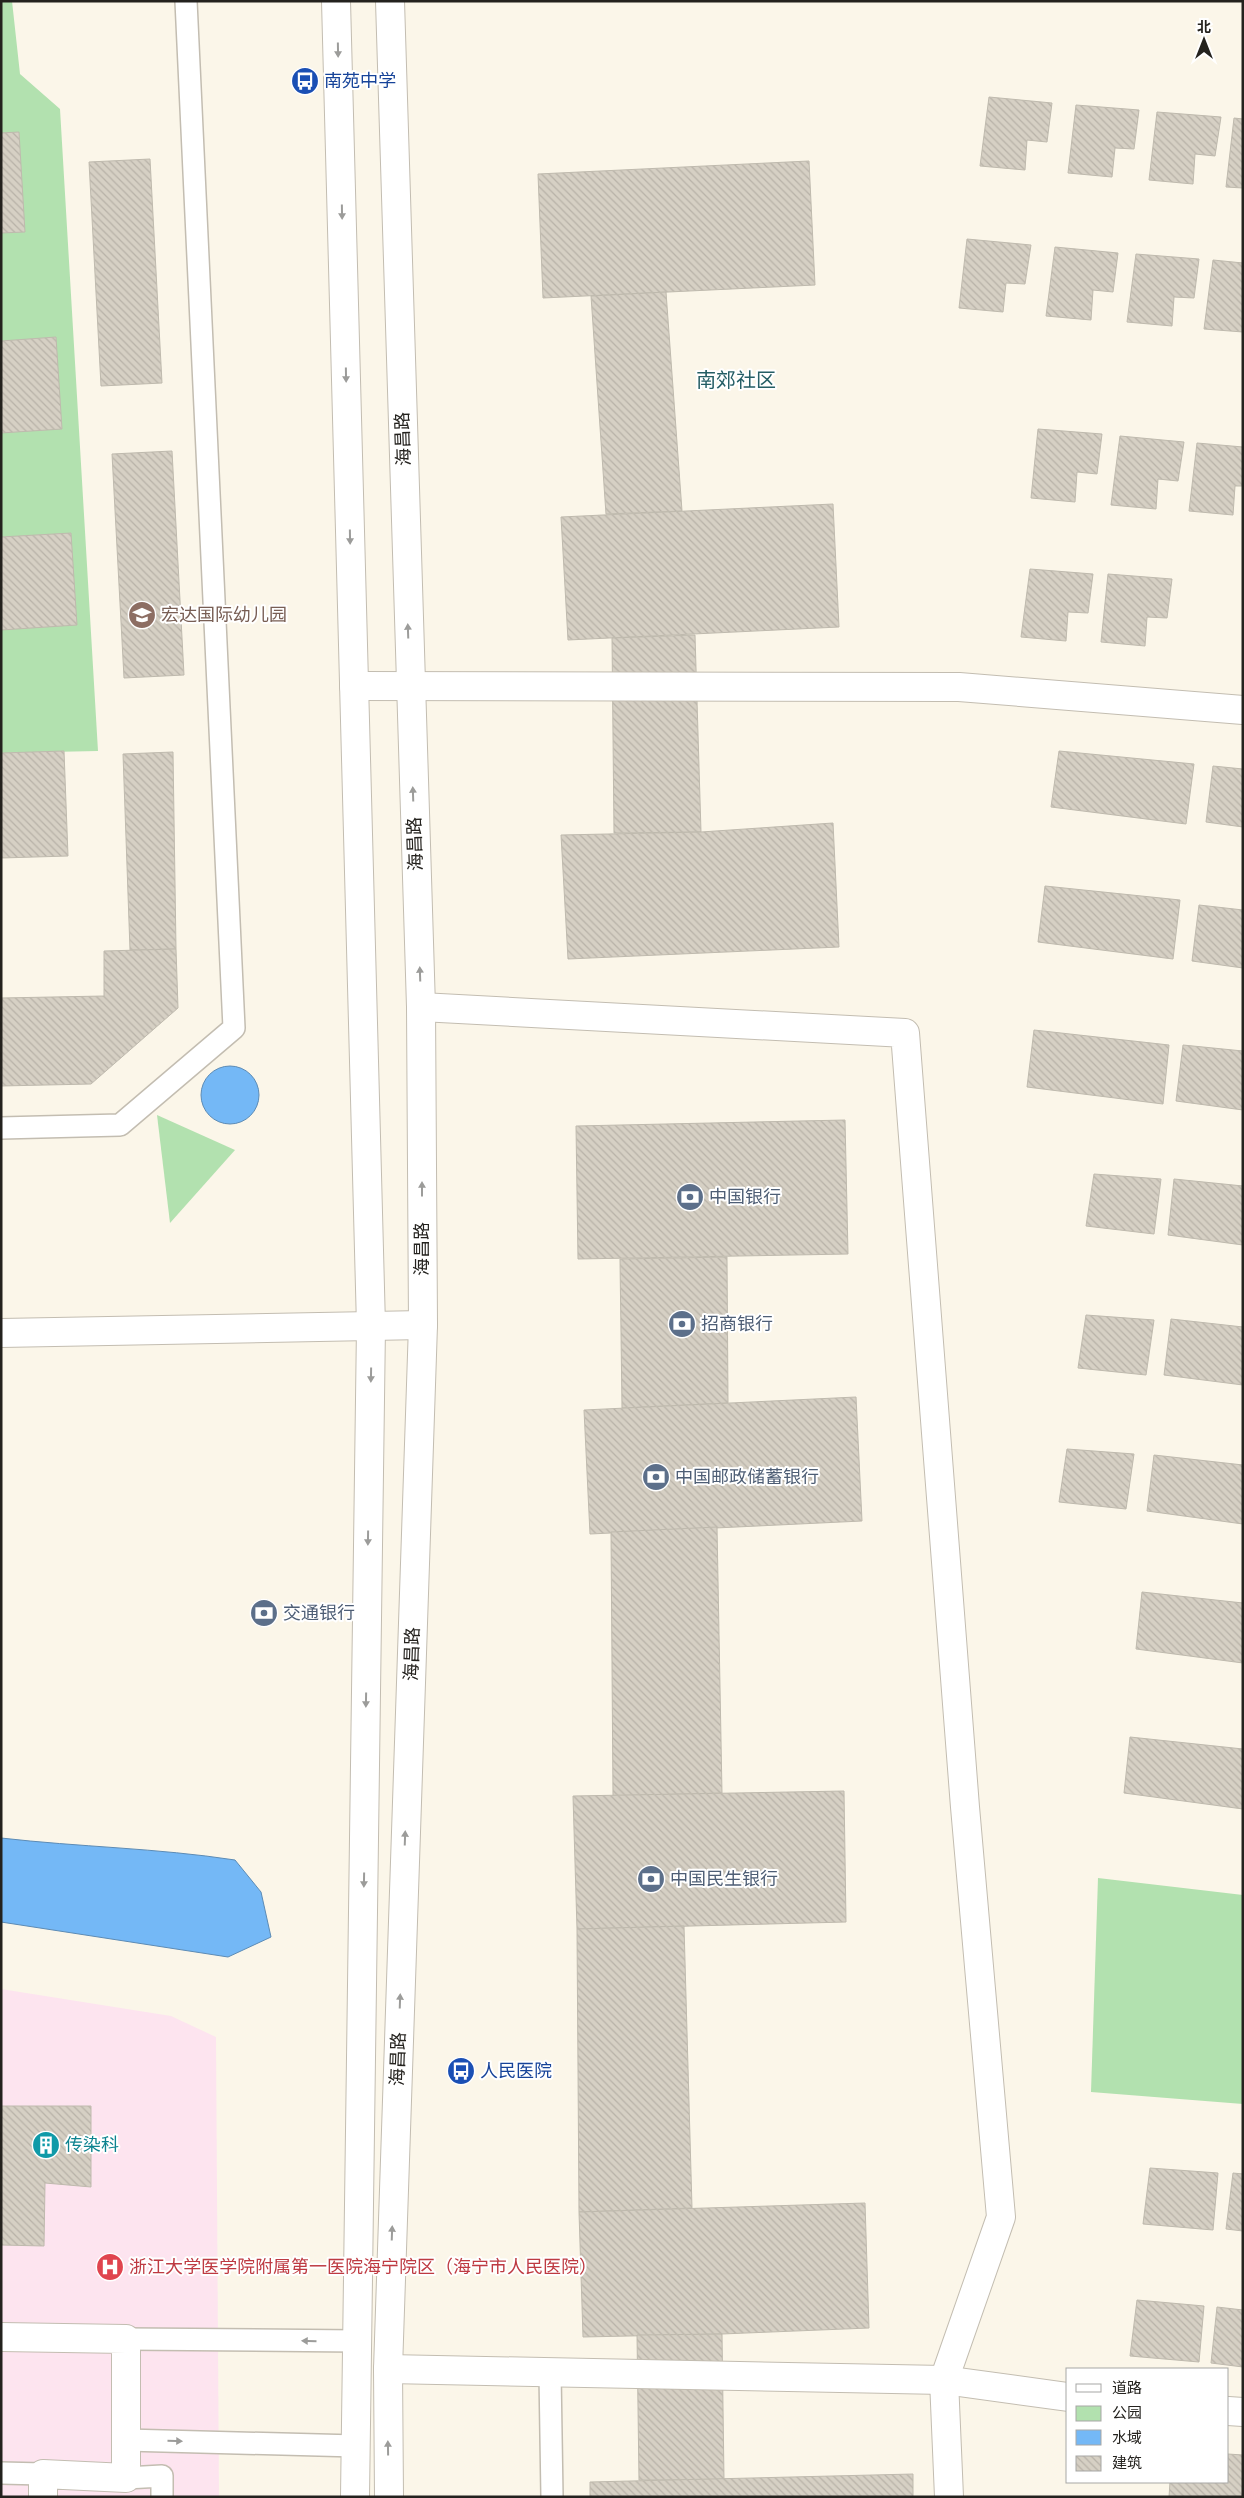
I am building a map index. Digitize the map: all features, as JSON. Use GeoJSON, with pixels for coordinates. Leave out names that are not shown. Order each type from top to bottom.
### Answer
{"type":"FeatureCollection","features":[{"type":"Feature","properties":{"kind":"main road","name":"海昌路"},"geometry":{"type":"LineString","coordinates":[[336,1],[371,1326],[355,2497]]}},
{"type":"Feature","properties":{"kind":"main road","name":"海昌路"},"geometry":{"type":"LineString","coordinates":[[389,2497],[388,2370],[422,1325],[421,1007],[390,1]]}},
{"type":"Feature","properties":{"kind":"main road"},"geometry":{"type":"LineString","coordinates":[[354,686],[959,687],[1243,710]]}},
{"type":"Feature","properties":{"kind":"main road"},"geometry":{"type":"LineString","coordinates":[[421,1007],[905,1033],[965,1808],[1001,2217],[944,2380],[949,2497]]}},
{"type":"Feature","properties":{"kind":"main road"},"geometry":{"type":"LineString","coordinates":[[1,1333],[422,1325]]}},
{"type":"Feature","properties":{"kind":"main road"},"geometry":{"type":"LineString","coordinates":[[1,2337],[126,2339],[126,2478],[43,2486]]}},
{"type":"Feature","properties":{"kind":"main road"},"geometry":{"type":"LineString","coordinates":[[388,2370],[944,2380],[1066,2397]]}},
{"type":"Feature","properties":{"kind":"main road"},"geometry":{"type":"LineString","coordinates":[[1229,2411],[1243,2412]]}},
{"type":"Feature","properties":{"kind":"lane"},"geometry":{"type":"LineString","coordinates":[[1,1128],[120,1125],[234,1028],[186,1]]}},
{"type":"Feature","properties":{"kind":"lane"},"geometry":{"type":"LineString","coordinates":[[126,2339],[358,2342]]}},
{"type":"Feature","properties":{"kind":"lane"},"geometry":{"type":"LineString","coordinates":[[550,2373],[552,2497]]}},
{"type":"Feature","properties":{"kind":"lane"},"geometry":{"type":"LineString","coordinates":[[126,2440],[356,2446]]}},
{"type":"Feature","properties":{"kind":"lane"},"geometry":{"type":"LineString","coordinates":[[1,2473],[43,2486]]}},
{"type":"Feature","properties":{"kind":"lane"},"geometry":{"type":"LineString","coordinates":[[126,2478],[162,2476],[162,2497]]}},
{"type":"Feature","properties":{"kind":"shaded area","name":"浙江大学医学院附属第一医院海宁院区（海宁市人民医院）"},"geometry":{"type":"Polygon","coordinates":[[[1,1989],[171,2016],[216,2037],[219,2497],[1,2497],[1,1989]]]}},
{"type":"Feature","properties":{"kind":"green space"},"geometry":{"type":"Polygon","coordinates":[[[1,1],[12,1],[20,74],[60,109],[98,751],[1,753],[1,1]]]}},
{"type":"Feature","properties":{"kind":"green space"},"geometry":{"type":"Polygon","coordinates":[[[157,1115],[235,1150],[170,1223],[157,1115]]]}},
{"type":"Feature","properties":{"kind":"green space"},"geometry":{"type":"Polygon","coordinates":[[[1098,1878],[1243,1895],[1243,2104],[1091,2092],[1098,1878]]]}},
{"type":"Feature","properties":{"kind":"water"},"geometry":{"type":"Polygon","coordinates":[[[230,1066],[241,1068],[254,1079],[259,1095],[257,1106],[246,1119],[230,1124],[219,1122],[206,1111],[201,1095],[203,1084],[214,1071],[230,1066]]]}},
{"type":"Feature","properties":{"kind":"water"},"geometry":{"type":"Polygon","coordinates":[[[1,1838],[235,1860],[261,1892],[271,1937],[228,1957],[1,1922],[1,1838]]]}},
{"type":"Feature","properties":{"kind":"building"},"geometry":{"type":"Polygon","coordinates":[[[989,97],[1052,103],[1047,142],[1027,140],[1025,170],[980,166],[989,97]]]}},
{"type":"Feature","properties":{"kind":"building"},"geometry":{"type":"Polygon","coordinates":[[[1076,105],[1139,110],[1134,149],[1115,148],[1112,177],[1068,173],[1076,105]]]}},
{"type":"Feature","properties":{"kind":"building"},"geometry":{"type":"Polygon","coordinates":[[[1157,112],[1221,117],[1215,156],[1195,154],[1193,184],[1149,180],[1157,112]]]}},
{"type":"Feature","properties":{"kind":"building"},"geometry":{"type":"Polygon","coordinates":[[[1234,118],[1243,119],[1243,188],[1226,187],[1234,118]]]}},
{"type":"Feature","properties":{"kind":"building"},"geometry":{"type":"Polygon","coordinates":[[[19,132],[25,232],[1,233],[1,133],[19,132]]]}},
{"type":"Feature","properties":{"kind":"building"},"geometry":{"type":"Polygon","coordinates":[[[150,159],[162,383],[101,386],[89,162],[150,159]]]}},
{"type":"Feature","properties":{"kind":"building"},"geometry":{"type":"Polygon","coordinates":[[[809,161],[815,285],[543,298],[538,174],[809,161]]]}},
{"type":"Feature","properties":{"kind":"building"},"geometry":{"type":"Polygon","coordinates":[[[967,239],[1031,245],[1025,284],[1006,283],[1003,312],[959,308],[967,239]]]}},
{"type":"Feature","properties":{"kind":"building"},"geometry":{"type":"Polygon","coordinates":[[[1055,247],[1118,253],[1113,292],[1093,290],[1091,320],[1046,316],[1055,247]]]}},
{"type":"Feature","properties":{"kind":"building"},"geometry":{"type":"Polygon","coordinates":[[[1136,254],[1199,259],[1194,298],[1174,297],[1172,326],[1127,322],[1136,254]]]}},
{"type":"Feature","properties":{"kind":"building"},"geometry":{"type":"Polygon","coordinates":[[[1213,260],[1243,263],[1243,332],[1204,329],[1213,260]]]}},
{"type":"Feature","properties":{"kind":"building"},"geometry":{"type":"Polygon","coordinates":[[[666,292],[682,511],[606,514],[591,296],[666,292]]]}},
{"type":"Feature","properties":{"kind":"building"},"geometry":{"type":"Polygon","coordinates":[[[56,337],[62,429],[1,433],[1,341],[56,337]]]}},
{"type":"Feature","properties":{"kind":"building"},"geometry":{"type":"Polygon","coordinates":[[[1038,429],[1102,434],[1097,474],[1077,472],[1075,502],[1031,498],[1038,429]]]}},
{"type":"Feature","properties":{"kind":"building"},"geometry":{"type":"Polygon","coordinates":[[[1120,436],[1184,442],[1178,481],[1158,479],[1156,509],[1111,505],[1120,436]]]}},
{"type":"Feature","properties":{"kind":"building"},"geometry":{"type":"Polygon","coordinates":[[[1197,443],[1243,447],[1243,486],[1235,486],[1233,515],[1189,511],[1197,443]]]}},
{"type":"Feature","properties":{"kind":"building"},"geometry":{"type":"Polygon","coordinates":[[[172,451],[184,675],[124,678],[112,454],[172,451]]]}},
{"type":"Feature","properties":{"kind":"building"},"geometry":{"type":"Polygon","coordinates":[[[833,504],[839,627],[568,640],[561,517],[833,504]]]}},
{"type":"Feature","properties":{"kind":"building"},"geometry":{"type":"Polygon","coordinates":[[[71,533],[77,625],[1,630],[1,537],[71,533]]]}},
{"type":"Feature","properties":{"kind":"building"},"geometry":{"type":"Polygon","coordinates":[[[1030,569],[1093,574],[1088,613],[1068,612],[1066,641],[1021,637],[1030,569]]]}},
{"type":"Feature","properties":{"kind":"building"},"geometry":{"type":"Polygon","coordinates":[[[1108,574],[1172,579],[1167,618],[1147,617],[1145,646],[1101,642],[1108,574]]]}},
{"type":"Feature","properties":{"kind":"building"},"geometry":{"type":"Polygon","coordinates":[[[695,635],[701,832],[614,833],[612,638],[695,635]]]}},
{"type":"Feature","properties":{"kind":"building"},"geometry":{"type":"Polygon","coordinates":[[[64,751],[68,856],[1,858],[1,753],[64,751]]]}},
{"type":"Feature","properties":{"kind":"building"},"geometry":{"type":"Polygon","coordinates":[[[1059,751],[1194,764],[1186,824],[1051,807],[1059,751]]]}},
{"type":"Feature","properties":{"kind":"building"},"geometry":{"type":"Polygon","coordinates":[[[173,752],[176,949],[130,950],[123,754],[173,752]]]}},
{"type":"Feature","properties":{"kind":"building"},"geometry":{"type":"Polygon","coordinates":[[[1213,766],[1243,769],[1243,827],[1206,822],[1213,766]]]}},
{"type":"Feature","properties":{"kind":"building"},"geometry":{"type":"Polygon","coordinates":[[[833,823],[839,947],[568,959],[561,835],[701,832],[833,823]]]}},
{"type":"Feature","properties":{"kind":"building"},"geometry":{"type":"Polygon","coordinates":[[[1045,886],[1180,900],[1173,959],[1038,942],[1045,886]]]}},
{"type":"Feature","properties":{"kind":"building"},"geometry":{"type":"Polygon","coordinates":[[[1199,905],[1243,910],[1243,968],[1192,961],[1199,905]]]}},
{"type":"Feature","properties":{"kind":"building"},"geometry":{"type":"Polygon","coordinates":[[[176,949],[178,1008],[91,1084],[1,1086],[1,998],[104,996],[104,951],[176,949]]]}},
{"type":"Feature","properties":{"kind":"building"},"geometry":{"type":"Polygon","coordinates":[[[1034,1030],[1169,1045],[1163,1104],[1027,1087],[1034,1030]]]}},
{"type":"Feature","properties":{"kind":"building"},"geometry":{"type":"Polygon","coordinates":[[[1183,1045],[1243,1051],[1243,1110],[1176,1101],[1183,1045]]]}},
{"type":"Feature","properties":{"kind":"building"},"geometry":{"type":"Polygon","coordinates":[[[845,1120],[848,1254],[578,1259],[576,1126],[845,1120]]]}},
{"type":"Feature","properties":{"kind":"building"},"geometry":{"type":"Polygon","coordinates":[[[1094,1174],[1161,1179],[1154,1234],[1086,1226],[1094,1174]]]}},
{"type":"Feature","properties":{"kind":"building"},"geometry":{"type":"Polygon","coordinates":[[[1174,1179],[1243,1186],[1243,1245],[1168,1235],[1174,1179]]]}},
{"type":"Feature","properties":{"kind":"building"},"geometry":{"type":"Polygon","coordinates":[[[727,1257],[728,1403],[622,1408],[620,1259],[727,1257]]]}},
{"type":"Feature","properties":{"kind":"building"},"geometry":{"type":"Polygon","coordinates":[[[1086,1315],[1154,1320],[1146,1375],[1078,1368],[1086,1315]]]}},
{"type":"Feature","properties":{"kind":"building"},"geometry":{"type":"Polygon","coordinates":[[[1171,1319],[1243,1327],[1243,1385],[1164,1375],[1171,1319]]]}},
{"type":"Feature","properties":{"kind":"building"},"geometry":{"type":"Polygon","coordinates":[[[856,1397],[862,1521],[590,1534],[584,1410],[856,1397]]]}},
{"type":"Feature","properties":{"kind":"building"},"geometry":{"type":"Polygon","coordinates":[[[1067,1449],[1134,1454],[1126,1509],[1059,1502],[1067,1449]]]}},
{"type":"Feature","properties":{"kind":"building"},"geometry":{"type":"Polygon","coordinates":[[[1154,1455],[1243,1465],[1243,1524],[1147,1511],[1154,1455]]]}},
{"type":"Feature","properties":{"kind":"building"},"geometry":{"type":"Polygon","coordinates":[[[717,1527],[722,1793],[613,1796],[611,1532],[717,1527]]]}},
{"type":"Feature","properties":{"kind":"building"},"geometry":{"type":"Polygon","coordinates":[[[1142,1592],[1243,1603],[1243,1663],[1136,1649],[1142,1592]]]}},
{"type":"Feature","properties":{"kind":"building"},"geometry":{"type":"Polygon","coordinates":[[[1130,1737],[1243,1749],[1243,1809],[1124,1793],[1130,1737]]]}},
{"type":"Feature","properties":{"kind":"building"},"geometry":{"type":"Polygon","coordinates":[[[844,1791],[846,1922],[577,1929],[573,1796],[844,1791]]]}},
{"type":"Feature","properties":{"kind":"building"},"geometry":{"type":"Polygon","coordinates":[[[684,1926],[692,2208],[579,2212],[577,1929],[684,1926]]]}},
{"type":"Feature","properties":{"kind":"building","name":"传染科"},"geometry":{"type":"Polygon","coordinates":[[[1,2106],[91,2106],[91,2187],[45,2183],[44,2246],[1,2245],[1,2106]]]}},
{"type":"Feature","properties":{"kind":"building"},"geometry":{"type":"Polygon","coordinates":[[[1150,2168],[1218,2173],[1213,2230],[1143,2224],[1150,2168]]]}},
{"type":"Feature","properties":{"kind":"building"},"geometry":{"type":"Polygon","coordinates":[[[1233,2173],[1243,2174],[1243,2231],[1226,2229],[1233,2173]]]}},
{"type":"Feature","properties":{"kind":"building"},"geometry":{"type":"Polygon","coordinates":[[[865,2203],[869,2328],[583,2337],[579,2212],[865,2203]]]}},
{"type":"Feature","properties":{"kind":"building"},"geometry":{"type":"Polygon","coordinates":[[[1137,2300],[1204,2306],[1199,2362],[1130,2356],[1137,2300]]]}},
{"type":"Feature","properties":{"kind":"building"},"geometry":{"type":"Polygon","coordinates":[[[1217,2307],[1243,2310],[1243,2367],[1211,2363],[1217,2307]]]}},
{"type":"Feature","properties":{"kind":"building"},"geometry":{"type":"Polygon","coordinates":[[[722,2334],[724,2480],[639,2480],[637,2335],[722,2334]]]}},
{"type":"Feature","properties":{"kind":"building"},"geometry":{"type":"Polygon","coordinates":[[[1229,2454],[1243,2455],[1243,2497],[1169,2497],[1170,2483],[1229,2483],[1229,2454]]]}},
{"type":"Feature","properties":{"kind":"building"},"geometry":{"type":"Polygon","coordinates":[[[913,2474],[913,2497],[590,2497],[590,2482],[913,2474]]]}},
{"type":"Feature","properties":{"kind":"place","name":"南苑中学"},"geometry":{"type":"Point","coordinates":[305,81]}},
{"type":"Feature","properties":{"kind":"place","name":"宏达国际幼儿园"},"geometry":{"type":"Point","coordinates":[142,615]}},
{"type":"Feature","properties":{"kind":"place","name":"中国银行"},"geometry":{"type":"Point","coordinates":[690,1197]}},
{"type":"Feature","properties":{"kind":"place","name":"招商银行"},"geometry":{"type":"Point","coordinates":[682,1324]}},
{"type":"Feature","properties":{"kind":"place","name":"中国邮政储蓄银行"},"geometry":{"type":"Point","coordinates":[656,1477]}},
{"type":"Feature","properties":{"kind":"place","name":"交通银行"},"geometry":{"type":"Point","coordinates":[264,1613]}},
{"type":"Feature","properties":{"kind":"place","name":"中国民生银行"},"geometry":{"type":"Point","coordinates":[651,1879]}},
{"type":"Feature","properties":{"kind":"place","name":"人民医院"},"geometry":{"type":"Point","coordinates":[461,2071]}},
{"type":"Feature","properties":{"kind":"place","name":"传染科"},"geometry":{"type":"Point","coordinates":[46,2145]}},
{"type":"Feature","properties":{"kind":"place","name":"浙江大学医学院附属第一医院海宁院区（海宁市人民医院）"},"geometry":{"type":"Point","coordinates":[110,2267]}},
{"type":"Feature","properties":{"kind":"district","name":"南郊社区"},"geometry":{"type":"Point","coordinates":[736,380]}}]}
